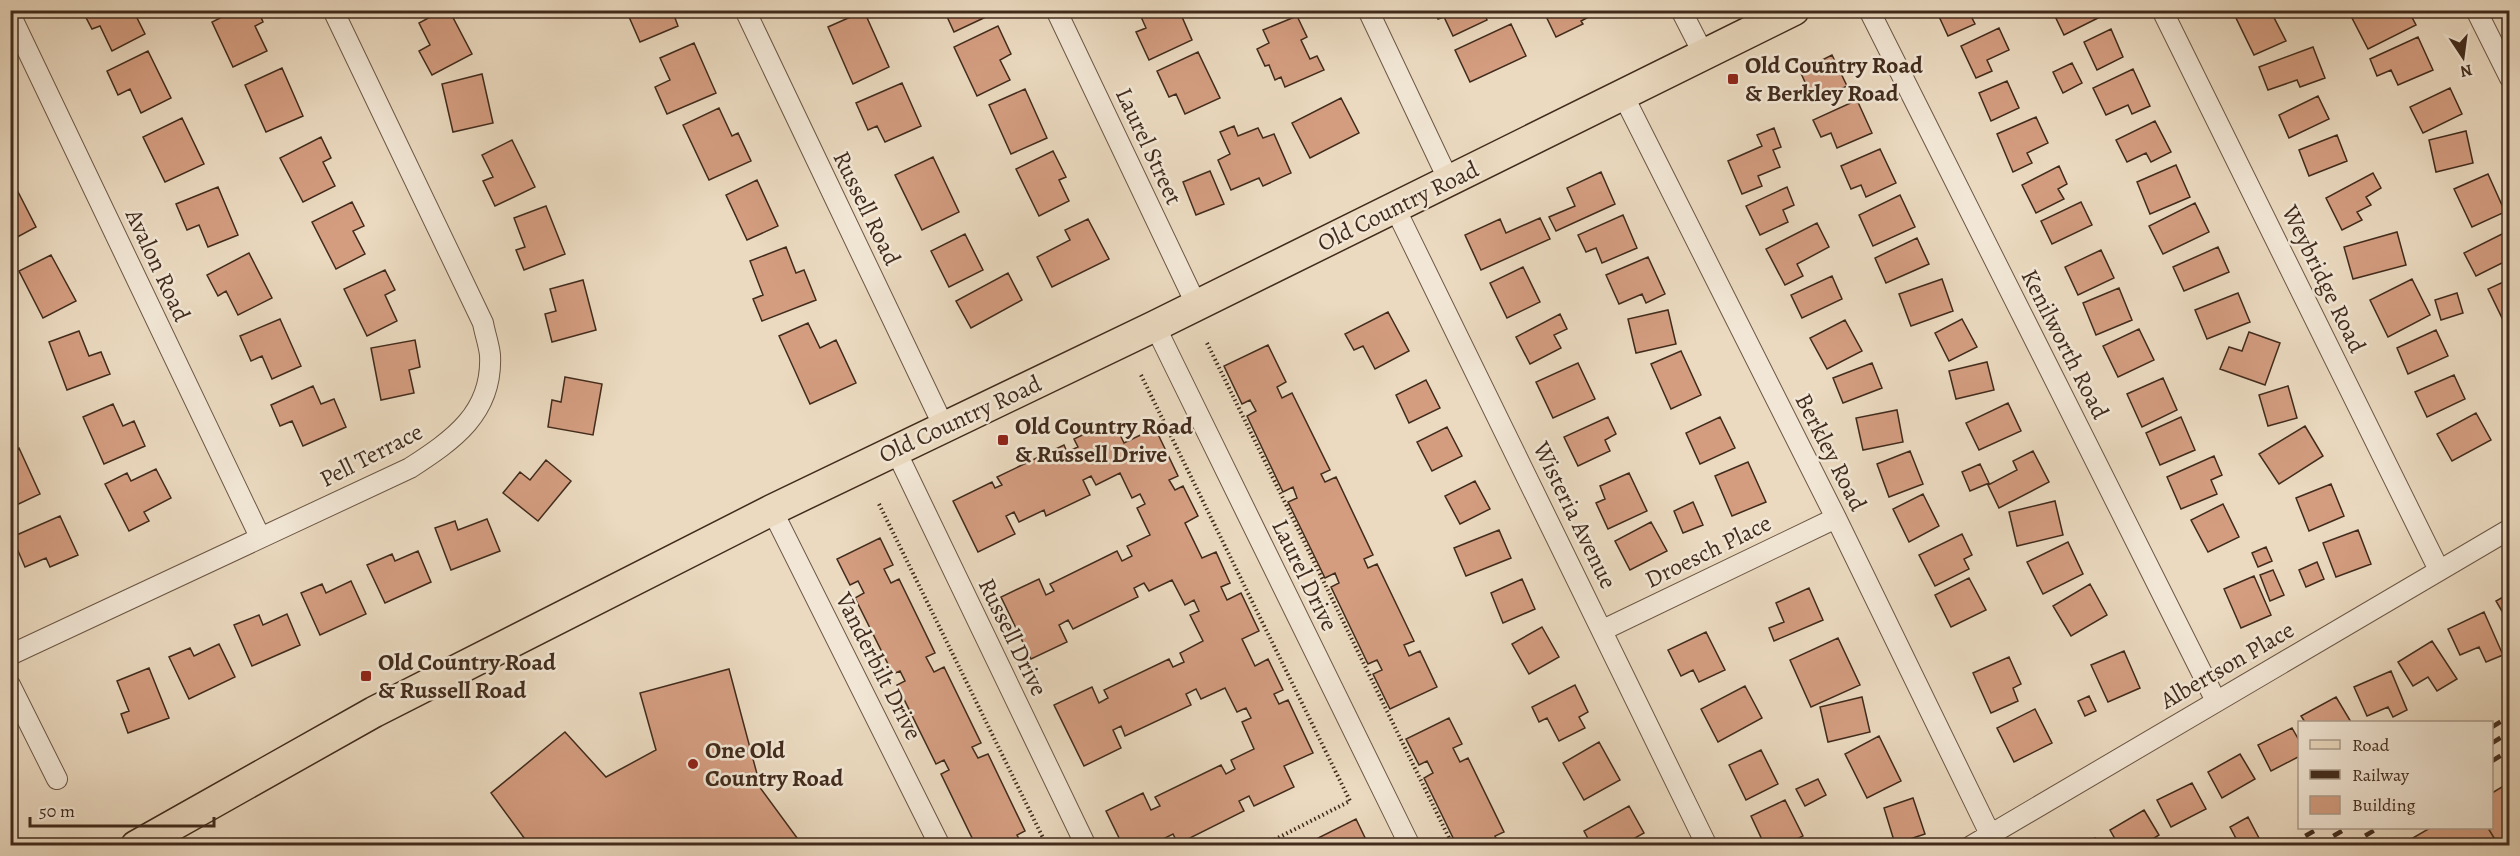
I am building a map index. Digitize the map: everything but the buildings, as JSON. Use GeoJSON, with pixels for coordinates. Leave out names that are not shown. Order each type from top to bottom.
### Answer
{"type":"FeatureCollection","features":[{"type":"Feature","properties":{"kind":"main road","name":"Old Country Road"},"geometry":{"type":"LineString","coordinates":[[136,846],[374,712],[772,510],[1155,326],[1794,10]]}},
{"type":"Feature","properties":{"kind":"street","name":"Pell Terrace"},"geometry":{"type":"LineString","coordinates":[[10,655],[410,468],[460,434],[477,412],[488,382],[490,354],[483,323],[333,10]]}},
{"type":"Feature","properties":{"kind":"street","name":"Russell Road"},"geometry":{"type":"LineString","coordinates":[[745,10],[944,427]]}},
{"type":"Feature","properties":{"kind":"street","name":"Laurel Street"},"geometry":{"type":"LineString","coordinates":[[1056,10],[1196,304]]}},
{"type":"Feature","properties":{"kind":"street"},"geometry":{"type":"LineString","coordinates":[[1368,10],[1449,181]]}},
{"type":"Feature","properties":{"kind":"street"},"geometry":{"type":"LineString","coordinates":[[1681,10],[1704,55]]}},
{"type":"Feature","properties":{"kind":"street","name":"Kenilworth Road"},"geometry":{"type":"LineString","coordinates":[[1869,10],[2216,701]]}},
{"type":"Feature","properties":{"kind":"street","name":"Weybridge Road"},"geometry":{"type":"LineString","coordinates":[[2163,10],[2439,570]]}},
{"type":"Feature","properties":{"kind":"street"},"geometry":{"type":"LineString","coordinates":[[2476,10],[2510,78]]}},
{"type":"Feature","properties":{"kind":"street","name":"Avalon Road"},"geometry":{"type":"LineString","coordinates":[[10,15],[260,537]]}},
{"type":"Feature","properties":{"kind":"street","name":"Berkley Road"},"geometry":{"type":"LineString","coordinates":[[1623,95],[1836,518],[1990,834]]}},
{"type":"Feature","properties":{"kind":"street","name":"Wisteria Avenue"},"geometry":{"type":"LineString","coordinates":[[1395,208],[1707,846]]}},
{"type":"Feature","properties":{"kind":"street","name":"Laurel Drive"},"geometry":{"type":"LineString","coordinates":[[1155,326],[1410,846]]}},
{"type":"Feature","properties":{"kind":"street","name":"Russell Drive"},"geometry":{"type":"LineString","coordinates":[[895,449],[1086,846]]}},
{"type":"Feature","properties":{"kind":"street","name":"Vanderbilt Drive"},"geometry":{"type":"LineString","coordinates":[[772,510],[940,846]]}},
{"type":"Feature","properties":{"kind":"street","name":"Droesch Place"},"geometry":{"type":"LineString","coordinates":[[1602,630],[1836,518]]}},
{"type":"Feature","properties":{"kind":"street","name":"Albertson Place"},"geometry":{"type":"LineString","coordinates":[[1971,846],[2510,529]]}},
{"type":"Feature","properties":{"kind":"street"},"geometry":{"type":"LineString","coordinates":[[10,685],[57,779]]}},
{"type":"Feature","properties":{"kind":"path"},"geometry":{"type":"LineString","coordinates":[[1207,344],[1453,846]]}},
{"type":"Feature","properties":{"kind":"path"},"geometry":{"type":"LineString","coordinates":[[1141,375],[1350,801],[1262,846]]}},
{"type":"Feature","properties":{"kind":"path"},"geometry":{"type":"LineString","coordinates":[[879,504],[1047,846]]}},
{"type":"Feature","properties":{"kind":"railway"},"geometry":{"type":"LineString","coordinates":[[2493,726],[2510,716]]}},
{"type":"Feature","properties":{"kind":"railway"},"geometry":{"type":"LineString","coordinates":[[2493,742],[2510,732]]}},
{"type":"Feature","properties":{"kind":"railway"},"geometry":{"type":"LineString","coordinates":[[2493,760],[2510,750]]}},
{"type":"Feature","properties":{"kind":"railway"},"geometry":{"type":"LineString","coordinates":[[2288,846],[2317,829]]}},
{"type":"Feature","properties":{"kind":"railway"},"geometry":{"type":"LineString","coordinates":[[2316,846],[2345,829]]}},
{"type":"Feature","properties":{"kind":"railway"},"geometry":{"type":"LineString","coordinates":[[2348,846],[2376,829]]}},
{"type":"Feature","properties":{"kind":"place","name":"Old Country Road & Berkley Road"},"geometry":{"type":"Point","coordinates":[1733,79]}},
{"type":"Feature","properties":{"kind":"place","name":"Old Country Road & Russell Drive"},"geometry":{"type":"Point","coordinates":[1003,440]}},
{"type":"Feature","properties":{"kind":"place","name":"Old Country Road & Russell Road"},"geometry":{"type":"Point","coordinates":[366,676]}},
{"type":"Feature","properties":{"kind":"place","name":"One Old Country Road"},"geometry":{"type":"Point","coordinates":[693,764]}}]}
